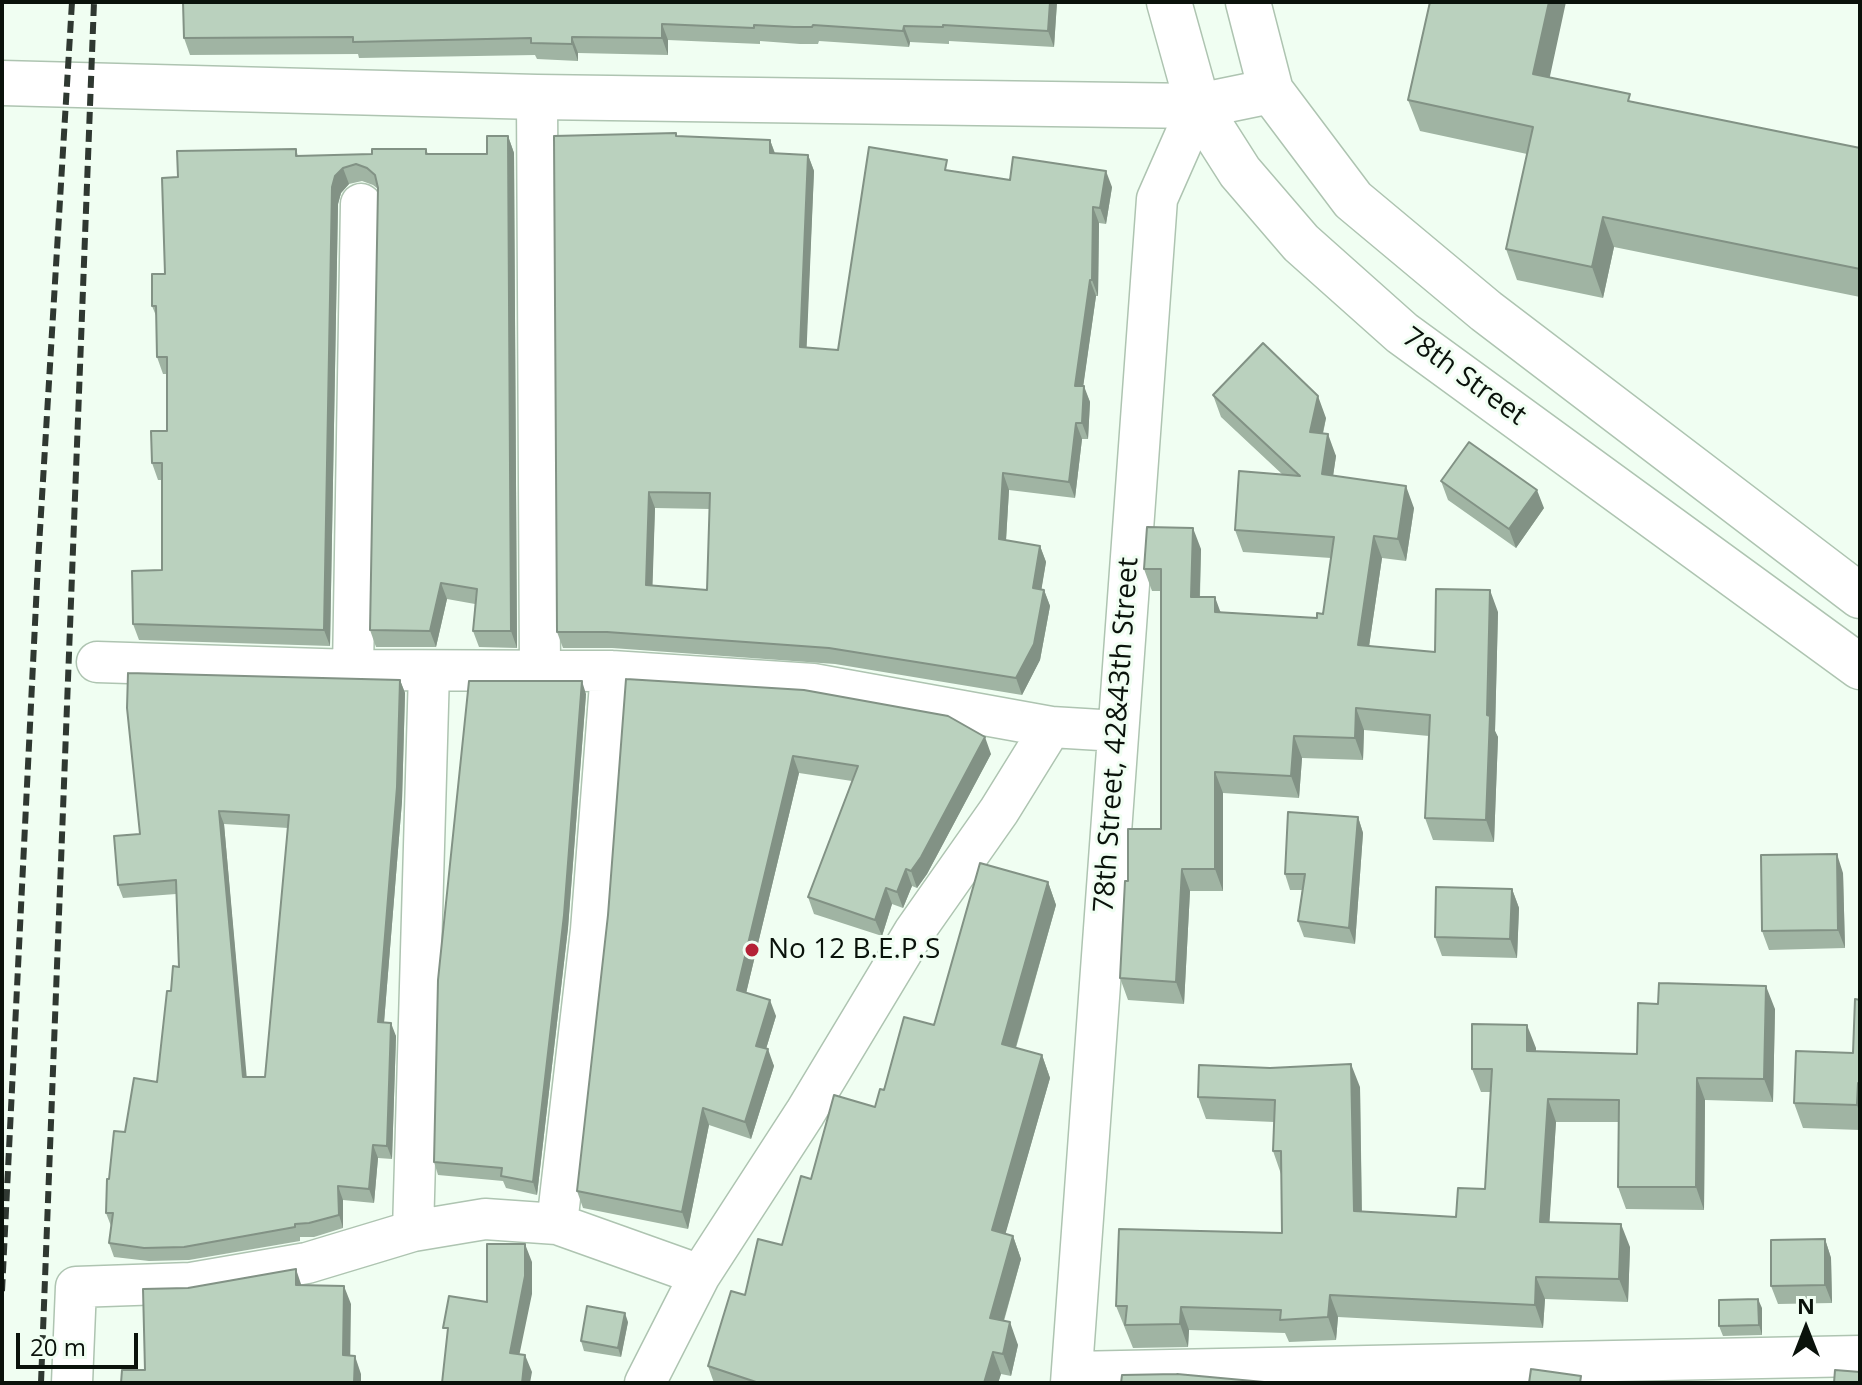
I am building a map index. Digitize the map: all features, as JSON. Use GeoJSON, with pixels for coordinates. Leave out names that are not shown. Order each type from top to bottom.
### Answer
{"type":"FeatureCollection","features":[{"type":"Feature","properties":{"kind":"main road","name":"78th Street"},"geometry":{"type":"LineString","coordinates":[[1169,2],[1198,106],[1240,172],[1301,243],[1402,333],[1860,667]]}},
{"type":"Feature","properties":{"kind":"main road"},"geometry":{"type":"LineString","coordinates":[[1248,2],[1271,91],[1353,200],[1486,311],[1860,596]]}},
{"type":"Feature","properties":{"kind":"main road"},"geometry":{"type":"LineString","coordinates":[[2,83],[537,97],[1198,106],[1271,91]]}},
{"type":"Feature","properties":{"kind":"street"},"geometry":{"type":"LineString","coordinates":[[537,97],[540,671]]}},
{"type":"Feature","properties":{"kind":"street","name":"78th Street, 42&43th Street"},"geometry":{"type":"LineString","coordinates":[[1072,1378],[1157,199],[1198,106]]}},
{"type":"Feature","properties":{"kind":"street"},"geometry":{"type":"LineString","coordinates":[[353,670],[361,204]]}},
{"type":"Feature","properties":{"kind":"street"},"geometry":{"type":"LineString","coordinates":[[97,662],[353,670],[611,671],[813,684],[1051,727],[1117,731]]}},
{"type":"Feature","properties":{"kind":"street"},"geometry":{"type":"LineString","coordinates":[[413,1231],[429,671]]}},
{"type":"Feature","properties":{"kind":"street"},"geometry":{"type":"LineString","coordinates":[[557,1224],[591,930],[611,671]]}},
{"type":"Feature","properties":{"kind":"street"},"geometry":{"type":"LineString","coordinates":[[645,1383],[700,1275],[805,1113],[914,932],[999,811],[1051,727]]}},
{"type":"Feature","properties":{"kind":"street"},"geometry":{"type":"LineString","coordinates":[[72,1383],[76,1287],[191,1283],[307,1263],[413,1231],[485,1219],[557,1224],[700,1275]]}},
{"type":"Feature","properties":{"kind":"street"},"geometry":{"type":"LineString","coordinates":[[1072,1378],[1837,1365]]}},
{"type":"Feature","properties":{"kind":"building"},"geometry":{"type":"Polygon","coordinates":[[[183,2],[1050,2],[1048,31],[943,25],[904,26],[903,31],[813,25],[754,25],[754,28],[662,24],[662,38],[572,37],[572,44],[531,43],[531,38],[353,42],[353,37],[184,38],[183,2]]]}},
{"type":"Feature","properties":{"kind":"building"},"geometry":{"type":"Polygon","coordinates":[[[1430,2],[1549,2],[1533,74],[1630,94],[1628,101],[1860,148],[1860,269],[1603,217],[1592,267],[1506,249],[1533,127],[1408,100],[1430,2]]]}},
{"type":"Feature","properties":{"kind":"building"},"geometry":{"type":"Polygon","coordinates":[[[676,133],[676,136],[770,140],[770,153],[808,155],[800,347],[838,350],[869,147],[947,160],[945,170],[1010,180],[1013,157],[1106,171],[1100,208],[1093,207],[1092,280],[1075,386],[1084,386],[1082,423],[1076,423],[1069,482],[1003,473],[999,539],[1040,546],[1033,588],[1044,590],[1034,644],[1016,678],[829,648],[607,632],[557,632],[554,136],[676,133]],[[649,492],[646,585],[707,590],[710,493],[649,492]]]}},
{"type":"Feature","properties":{"kind":"building"},"geometry":{"type":"Polygon","coordinates":[[[487,136],[508,136],[511,631],[473,631],[477,589],[441,583],[430,631],[370,630],[378,188],[375,175],[356,164],[343,168],[335,176],[332,187],[324,630],[133,624],[132,571],[162,570],[162,463],[152,463],[151,431],[167,431],[167,357],[157,357],[152,274],[165,274],[162,178],[178,177],[177,151],[296,149],[296,156],[372,154],[372,149],[426,149],[426,154],[487,154],[487,136]]]}},
{"type":"Feature","properties":{"kind":"building"},"geometry":{"type":"Polygon","coordinates":[[[1263,343],[1318,396],[1310,432],[1328,434],[1322,474],[1406,486],[1398,539],[1374,536],[1358,645],[1435,652],[1436,589],[1490,590],[1486,820],[1425,818],[1430,715],[1356,708],[1355,738],[1294,736],[1291,776],[1215,772],[1215,869],[1182,869],[1176,982],[1120,978],[1125,881],[1128,881],[1128,829],[1161,829],[1161,569],[1144,569],[1147,527],[1193,528],[1191,597],[1215,597],[1215,612],[1317,618],[1317,613],[1323,614],[1334,537],[1235,530],[1239,471],[1300,476],[1213,395],[1263,343]]]}},
{"type":"Feature","properties":{"kind":"building"},"geometry":{"type":"Polygon","coordinates":[[[1469,442],[1537,490],[1509,529],[1441,481],[1469,442]]]}},
{"type":"Feature","properties":{"kind":"building"},"geometry":{"type":"Polygon","coordinates":[[[128,673],[400,680],[397,787],[378,1022],[391,1023],[387,1146],[373,1145],[369,1189],[338,1186],[339,1215],[295,1224],[295,1227],[184,1247],[144,1248],[109,1243],[113,1213],[106,1213],[107,1179],[114,1131],[125,1132],[134,1078],[157,1082],[167,991],[171,991],[173,966],[179,967],[176,880],[118,885],[114,836],[140,834],[127,708],[128,673]],[[219,811],[243,1077],[265,1077],[289,815],[219,811]]]}},
{"type":"Feature","properties":{"kind":"building"},"geometry":{"type":"Polygon","coordinates":[[[626,679],[804,690],[948,716],[985,737],[921,857],[911,871],[906,869],[897,892],[886,888],[875,920],[808,897],[858,766],[793,756],[737,990],[770,1000],[756,1046],[768,1049],[745,1122],[703,1108],[682,1212],[577,1191],[608,915],[626,679]]]}},
{"type":"Feature","properties":{"kind":"building"},"geometry":{"type":"Polygon","coordinates":[[[469,681],[582,681],[564,915],[533,1182],[501,1176],[502,1168],[434,1162],[438,980],[469,681]]]}},
{"type":"Feature","properties":{"kind":"building"},"geometry":{"type":"Polygon","coordinates":[[[1288,812],[1358,817],[1349,928],[1298,921],[1305,874],[1285,874],[1288,812]]]}},
{"type":"Feature","properties":{"kind":"building"},"geometry":{"type":"Polygon","coordinates":[[[1837,854],[1838,930],[1762,931],[1761,855],[1837,854]]]}},
{"type":"Feature","properties":{"kind":"building"},"geometry":{"type":"Polygon","coordinates":[[[980,863],[1048,882],[1002,1044],[1042,1055],[992,1230],[1013,1236],[990,1318],[1010,1322],[1003,1354],[993,1352],[984,1383],[759,1383],[708,1366],[731,1291],[745,1295],[758,1239],[782,1245],[801,1176],[811,1179],[834,1095],[875,1107],[880,1089],[884,1090],[904,1017],[934,1025],[980,863]]]}},
{"type":"Feature","properties":{"kind":"building"},"geometry":{"type":"Polygon","coordinates":[[[1436,887],[1512,889],[1510,939],[1435,937],[1436,887]]]}},
{"type":"Feature","properties":{"kind":"building"},"geometry":{"type":"Polygon","coordinates":[[[1659,983],[1766,986],[1764,1079],[1697,1078],[1696,1187],[1618,1187],[1619,1100],[1548,1099],[1540,1222],[1621,1224],[1619,1279],[1536,1277],[1535,1305],[1330,1295],[1328,1317],[1280,1320],[1281,1310],[1181,1307],[1180,1324],[1125,1325],[1127,1306],[1116,1306],[1119,1229],[1282,1233],[1281,1151],[1273,1151],[1275,1100],[1198,1097],[1199,1065],[1270,1068],[1351,1064],[1354,1211],[1456,1217],[1458,1188],[1485,1189],[1492,1069],[1472,1069],[1472,1024],[1527,1025],[1527,1051],[1637,1054],[1638,1003],[1658,1004],[1659,983]]]}},
{"type":"Feature","properties":{"kind":"building"},"geometry":{"type":"Polygon","coordinates":[[[1855,999],[1860,1000],[1857,1105],[1794,1103],[1796,1051],[1853,1053],[1855,999]]]}},
{"type":"Feature","properties":{"kind":"building"},"geometry":{"type":"Polygon","coordinates":[[[1825,1239],[1825,1285],[1771,1286],[1771,1240],[1825,1239]]]}},
{"type":"Feature","properties":{"kind":"building"},"geometry":{"type":"Polygon","coordinates":[[[487,1244],[525,1244],[525,1276],[510,1353],[525,1355],[522,1383],[442,1383],[448,1328],[443,1328],[449,1296],[487,1302],[487,1244]]]}},
{"type":"Feature","properties":{"kind":"building"},"geometry":{"type":"Polygon","coordinates":[[[296,1269],[296,1285],[344,1286],[343,1355],[355,1356],[354,1383],[121,1383],[122,1370],[145,1370],[143,1289],[188,1288],[296,1269]]]}},
{"type":"Feature","properties":{"kind":"building"},"geometry":{"type":"Polygon","coordinates":[[[1758,1299],[1759,1325],[1719,1326],[1719,1300],[1758,1299]]]}},
{"type":"Feature","properties":{"kind":"building"},"geometry":{"type":"Polygon","coordinates":[[[587,1306],[625,1313],[618,1348],[581,1341],[587,1306]]]}},
{"type":"Feature","properties":{"kind":"building"},"geometry":{"type":"Polygon","coordinates":[[[1531,1369],[1581,1376],[1580,1383],[1529,1383],[1531,1369]]]}},
{"type":"Feature","properties":{"kind":"building"},"geometry":{"type":"Polygon","coordinates":[[[1835,1370],[1860,1372],[1860,1383],[1834,1383],[1835,1370]]]}},
{"type":"Feature","properties":{"kind":"building"},"geometry":{"type":"Polygon","coordinates":[[[1177,1374],[1275,1383],[1121,1383],[1122,1375],[1177,1374]]]}},
{"type":"Feature","properties":{"kind":"railway"},"geometry":{"type":"LineString","coordinates":[[2,1291],[38,563],[72,2]]}},
{"type":"Feature","properties":{"kind":"railway"},"geometry":{"type":"LineString","coordinates":[[41,1383],[94,2]]}},
{"type":"Feature","properties":{"kind":"place","name":"No 12 B.E.P.S"},"geometry":{"type":"Point","coordinates":[752,950]}}]}
